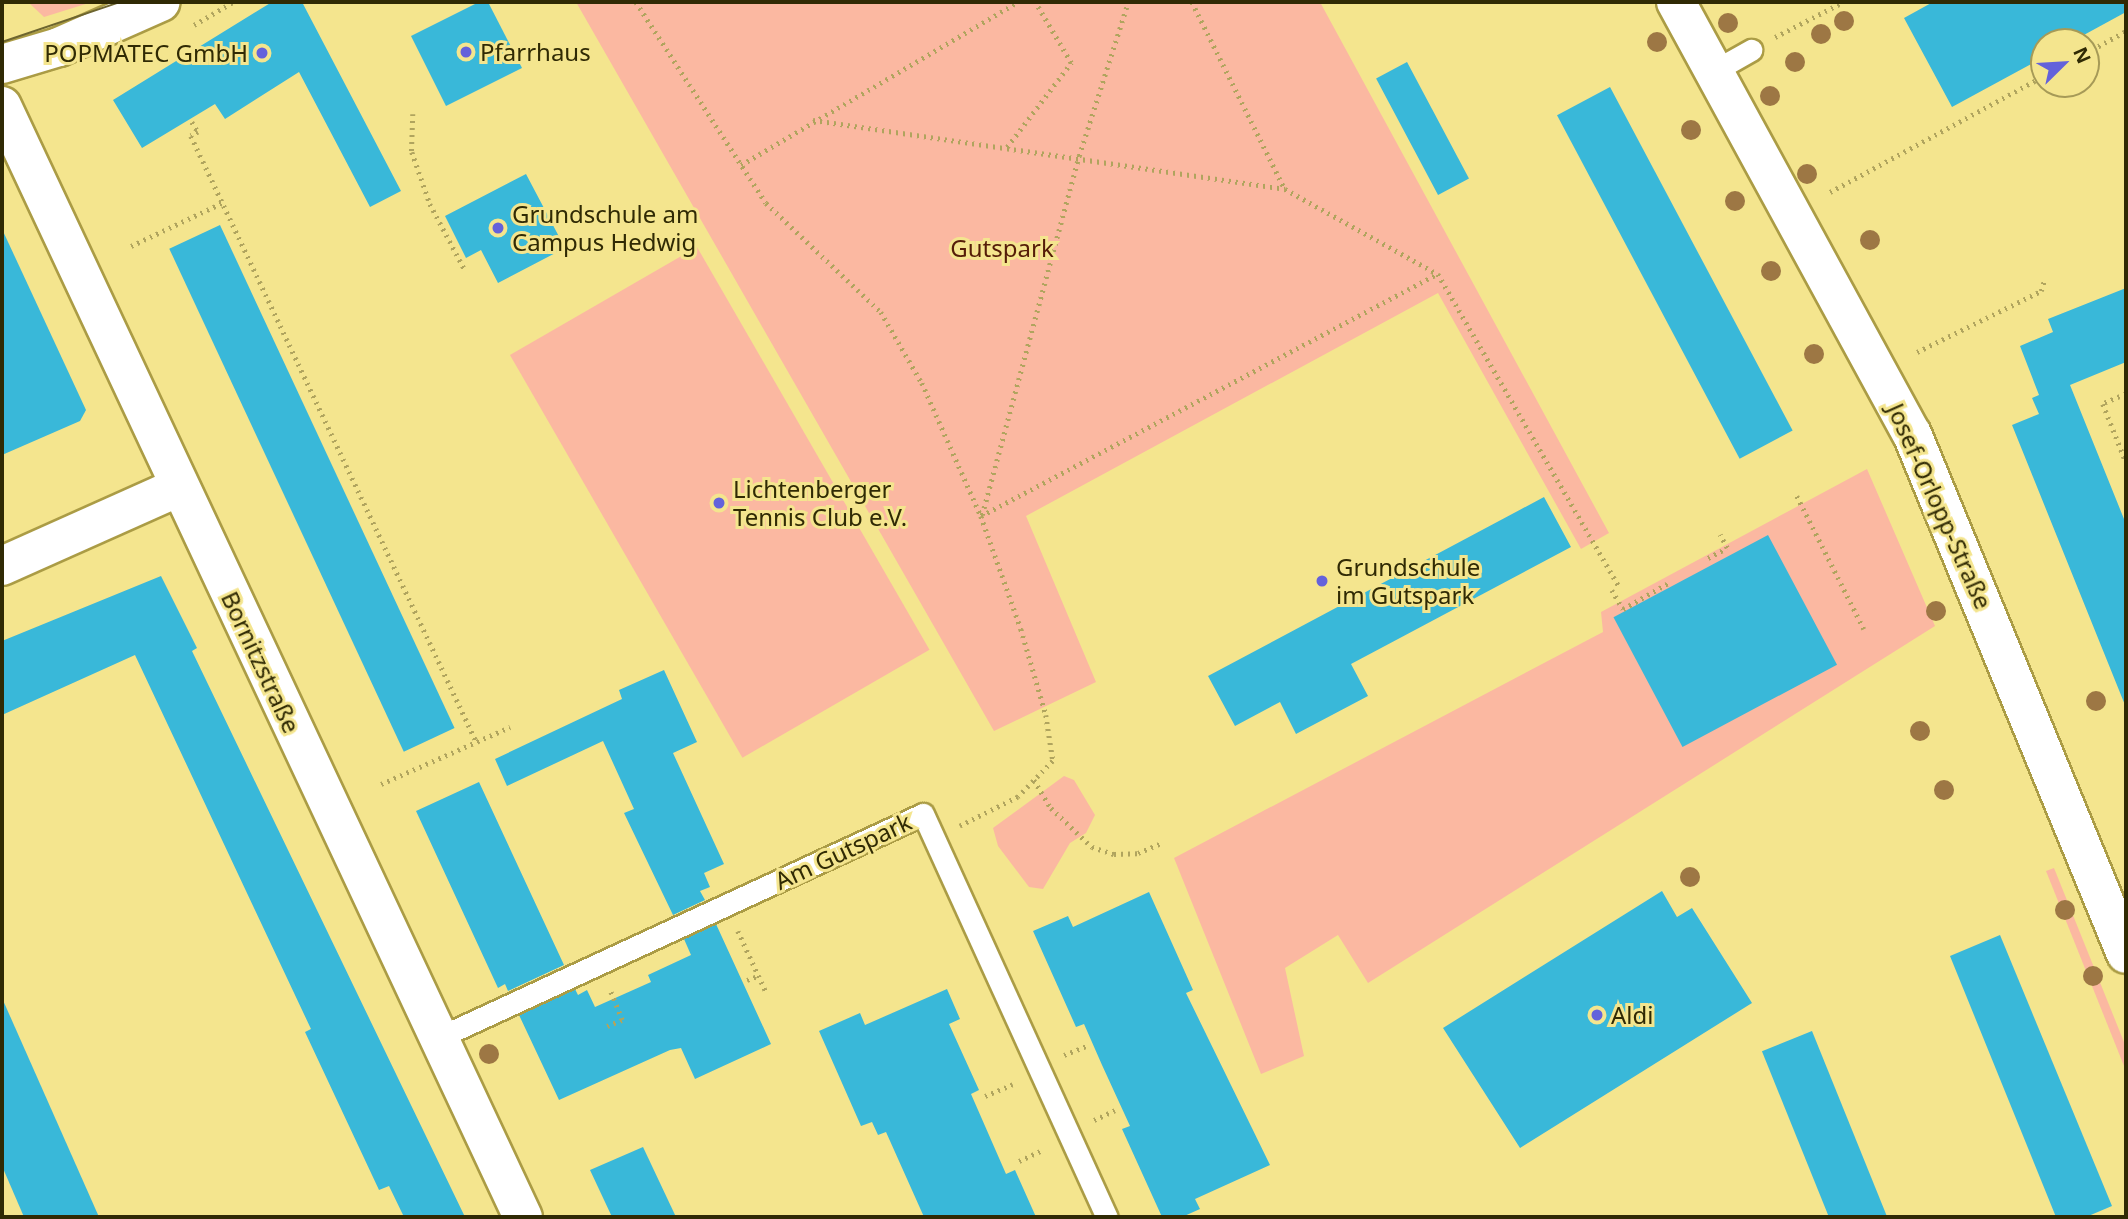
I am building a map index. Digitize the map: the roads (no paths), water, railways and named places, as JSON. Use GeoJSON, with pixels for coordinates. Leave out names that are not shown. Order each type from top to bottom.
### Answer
{"type":"FeatureCollection","features":[{"type":"Feature","properties":{"kind":"street"},"geometry":{"type":"LineString","coordinates":[[2,64],[59,47],[161,2]]}},
{"type":"Feature","properties":{"kind":"street","name":"Josef-Orlopp-Straße"},"geometry":{"type":"LineString","coordinates":[[1676,2],[1917,444],[2126,954]]}},
{"type":"Feature","properties":{"kind":"street","name":"Bornitzstraße"},"geometry":{"type":"LineString","coordinates":[[2,106],[523,1217]]}},
{"type":"Feature","properties":{"kind":"street"},"geometry":{"type":"LineString","coordinates":[[2,566],[179,487]]}},
{"type":"Feature","properties":{"kind":"lane"},"geometry":{"type":"LineString","coordinates":[[1714,71],[1751,50]]}},
{"type":"Feature","properties":{"kind":"lane","name":"Am Gutspark"},"geometry":{"type":"LineString","coordinates":[[438,1038],[923,814],[1107,1217]]}},
{"type":"Feature","properties":{"kind":"tram line"},"geometry":{"type":"LineString","coordinates":[[2,42],[120,2]]}},
{"type":"Feature","properties":{"kind":"place","name":"Pfarrhaus"},"geometry":{"type":"Point","coordinates":[466,52]}},
{"type":"Feature","properties":{"kind":"place","name":"POPMATEC GmbH"},"geometry":{"type":"Point","coordinates":[262,53]}},
{"type":"Feature","properties":{"kind":"place","name":"Grundschule am Campus Hedwig"},"geometry":{"type":"Point","coordinates":[498,228]}},
{"type":"Feature","properties":{"kind":"place","name":"Lichtenberger Tennis Club e.V."},"geometry":{"type":"Point","coordinates":[719,503]}},
{"type":"Feature","properties":{"kind":"place","name":"Grundschule im Gutspark"},"geometry":{"type":"Point","coordinates":[1322,581]}},
{"type":"Feature","properties":{"kind":"place","name":"Aldi"},"geometry":{"type":"Point","coordinates":[1597,1015]}},
{"type":"Feature","properties":{"kind":"park label","name":"Gutspark"},"geometry":{"type":"Point","coordinates":[1002,248]}}]}
